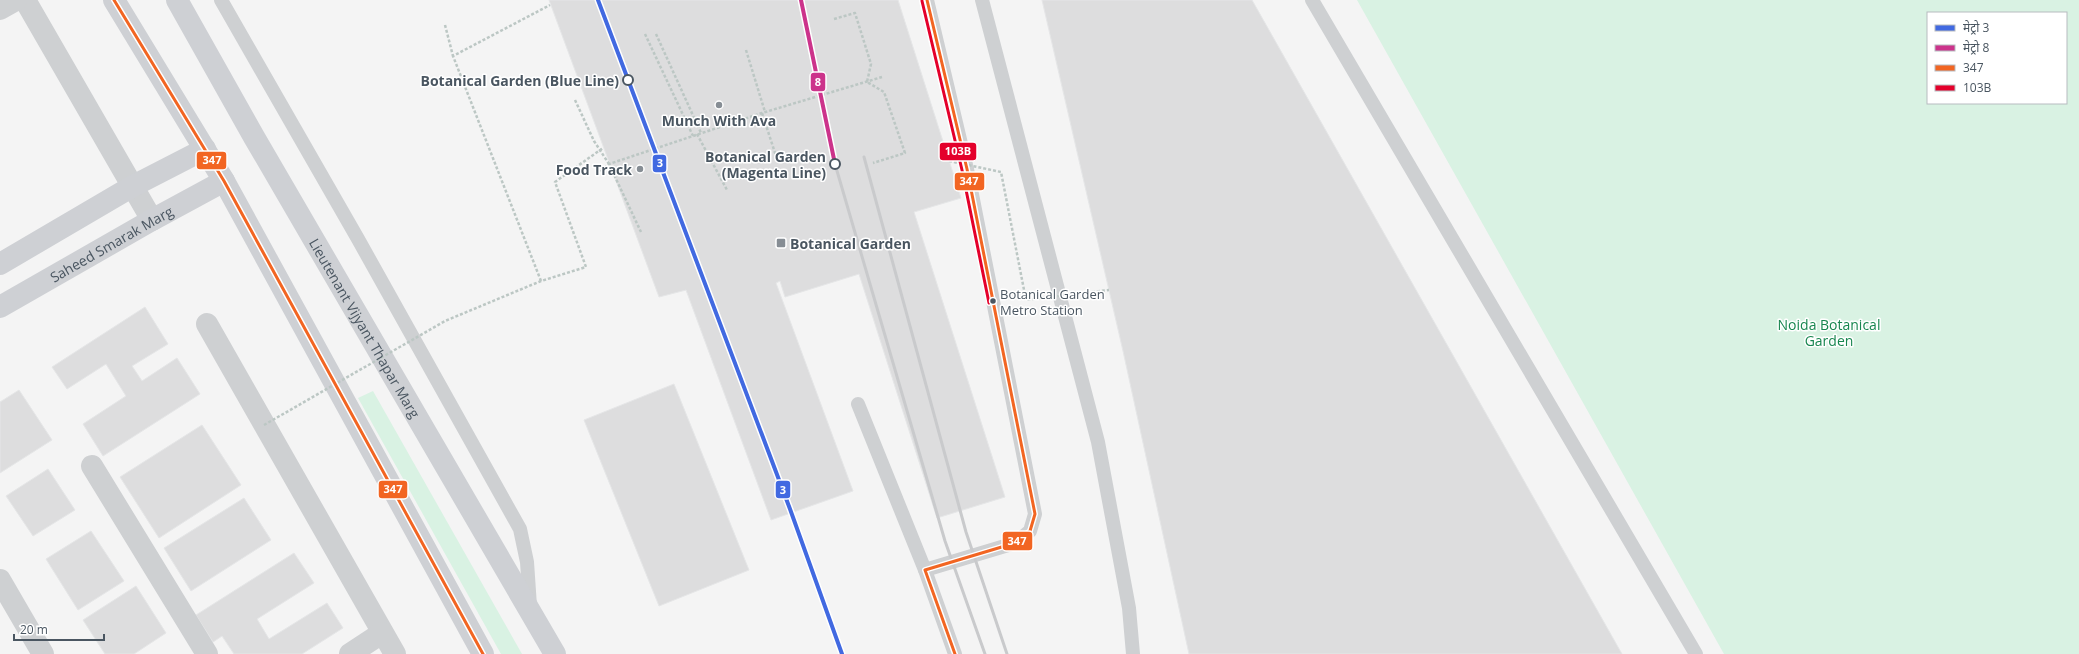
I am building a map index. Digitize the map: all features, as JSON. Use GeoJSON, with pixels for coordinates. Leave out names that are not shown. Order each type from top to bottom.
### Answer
{"type":"FeatureCollection","features":[{"type":"Feature","properties":{"kind":"main road"},"geometry":{"type":"LineString","coordinates":[[114,0],[224,181],[483,654]]}},
{"type":"Feature","properties":{"kind":"main road","name":"Lieutenant Vijyant Thapar Marg"},"geometry":{"type":"LineString","coordinates":[[177,0],[254,137],[555,654]]}},
{"type":"Feature","properties":{"kind":"main road"},"geometry":{"type":"LineString","coordinates":[[0,264],[133,186],[205,149]]}},
{"type":"Feature","properties":{"kind":"main road","name":"Saheed Smarak Marg"},"geometry":{"type":"LineString","coordinates":[[0,307],[152,220],[224,181]]}},
{"type":"Feature","properties":{"kind":"street"},"geometry":{"type":"LineString","coordinates":[[0,9],[16,0]]}},
{"type":"Feature","properties":{"kind":"street"},"geometry":{"type":"LineString","coordinates":[[25,0],[152,220]]}},
{"type":"Feature","properties":{"kind":"street"},"geometry":{"type":"LineString","coordinates":[[207,324],[395,654]]}},
{"type":"Feature","properties":{"kind":"street"},"geometry":{"type":"LineString","coordinates":[[92,466],[207,654]]}},
{"type":"Feature","properties":{"kind":"street"},"geometry":{"type":"LineString","coordinates":[[0,580],[43,654]]}},
{"type":"Feature","properties":{"kind":"street"},"geometry":{"type":"LineString","coordinates":[[350,654],[382,632]]}},
{"type":"Feature","properties":{"kind":"lane"},"geometry":{"type":"LineString","coordinates":[[221,0],[362,246],[520,529],[527,562],[530,612]]}},
{"type":"Feature","properties":{"kind":"lane"},"geometry":{"type":"LineString","coordinates":[[926,570],[1014,543],[1030,532],[1035,514],[967,169],[927,0]]}},
{"type":"Feature","properties":{"kind":"lane"},"geometry":{"type":"LineString","coordinates":[[982,0],[1098,442],[1130,608],[1133,654]]}},
{"type":"Feature","properties":{"kind":"lane"},"geometry":{"type":"LineString","coordinates":[[1312,0],[1696,654]]}},
{"type":"Feature","properties":{"kind":"lane"},"geometry":{"type":"LineString","coordinates":[[858,404],[926,570],[955,654]]}},
{"type":"Feature","properties":{"kind":"path"},"geometry":{"type":"LineString","coordinates":[[453,56],[550,5]]}},
{"type":"Feature","properties":{"kind":"path"},"geometry":{"type":"LineString","coordinates":[[834,19],[855,13],[871,64],[867,82]]}},
{"type":"Feature","properties":{"kind":"path"},"geometry":{"type":"LineString","coordinates":[[445,25],[453,56],[541,281]]}},
{"type":"Feature","properties":{"kind":"path"},"geometry":{"type":"LineString","coordinates":[[645,34],[693,136]]}},
{"type":"Feature","properties":{"kind":"path"},"geometry":{"type":"LineString","coordinates":[[656,34],[701,133]]}},
{"type":"Feature","properties":{"kind":"path"},"geometry":{"type":"LineString","coordinates":[[746,50],[765,112]]}},
{"type":"Feature","properties":{"kind":"path"},"geometry":{"type":"LineString","coordinates":[[597,176],[608,164],[765,112],[882,77]]}},
{"type":"Feature","properties":{"kind":"path"},"geometry":{"type":"LineString","coordinates":[[867,82],[884,92],[905,153],[873,163]]}},
{"type":"Feature","properties":{"kind":"path"},"geometry":{"type":"LineString","coordinates":[[575,100],[594,141],[608,164],[641,232]]}},
{"type":"Feature","properties":{"kind":"path"},"geometry":{"type":"LineString","coordinates":[[762,113],[778,162]]}},
{"type":"Feature","properties":{"kind":"path"},"geometry":{"type":"LineString","coordinates":[[697,134],[727,190]]}},
{"type":"Feature","properties":{"kind":"path"},"geometry":{"type":"LineString","coordinates":[[264,425],[445,320],[541,281],[586,267],[555,182],[603,148]]}},
{"type":"Feature","properties":{"kind":"path"},"geometry":{"type":"LineString","coordinates":[[949,161],[1001,172],[1026,300],[1109,290]]}},
{"type":"Feature","properties":{"kind":"green space","name":"Noida Botanical Garden"},"geometry":{"type":"Polygon","coordinates":[[[1357,0],[2079,0],[2079,654],[1724,654],[1357,0]]]}},
{"type":"Feature","properties":{"kind":"green space"},"geometry":{"type":"Polygon","coordinates":[[[373,391],[522,654],[501,654],[358,398],[373,391]]]}},
{"type":"Feature","properties":{"kind":"building","name":"Botanical Garden"},"geometry":{"type":"Polygon","coordinates":[[[549,0],[898,0],[961,198],[914,212],[1005,497],[937,518],[859,274],[785,297],[780,281],[776,283],[853,491],[771,520],[686,290],[659,297],[549,0]]]}},
{"type":"Feature","properties":{"kind":"building"},"geometry":{"type":"Polygon","coordinates":[[[1042,0],[1252,0],[1622,654],[1189,654],[1123,351],[1042,0]]]}},
{"type":"Feature","properties":{"kind":"building"},"geometry":{"type":"Polygon","coordinates":[[[145,307],[168,344],[132,366],[142,381],[177,358],[200,394],[103,456],[83,424],[126,396],[106,364],[67,389],[52,367],[145,307]]]}},
{"type":"Feature","properties":{"kind":"building"},"geometry":{"type":"Polygon","coordinates":[[[674,384],[749,570],[659,606],[584,420],[674,384]]]}},
{"type":"Feature","properties":{"kind":"building"},"geometry":{"type":"Polygon","coordinates":[[[19,390],[52,440],[0,473],[0,402],[19,390]]]}},
{"type":"Feature","properties":{"kind":"building"},"geometry":{"type":"Polygon","coordinates":[[[202,425],[241,485],[159,538],[120,477],[202,425]]]}},
{"type":"Feature","properties":{"kind":"building"},"geometry":{"type":"Polygon","coordinates":[[[48,469],[75,510],[33,536],[6,496],[48,469]]]}},
{"type":"Feature","properties":{"kind":"building"},"geometry":{"type":"Polygon","coordinates":[[[244,498],[271,540],[191,591],[164,548],[244,498]]]}},
{"type":"Feature","properties":{"kind":"building"},"geometry":{"type":"Polygon","coordinates":[[[91,531],[124,581],[78,610],[46,559],[91,531]]]}},
{"type":"Feature","properties":{"kind":"building"},"geometry":{"type":"Polygon","coordinates":[[[294,553],[314,583],[257,619],[269,639],[327,603],[343,628],[302,654],[234,654],[222,636],[213,642],[196,615],[294,553]]]}},
{"type":"Feature","properties":{"kind":"building"},"geometry":{"type":"Polygon","coordinates":[[[136,586],[166,633],[134,654],[105,654],[83,620],[136,586]]]}},
{"type":"Feature","properties":{"kind":"railway"},"geometry":{"type":"LineString","coordinates":[[864,157],[966,532],[1007,654]]}},
{"type":"Feature","properties":{"kind":"railway"},"geometry":{"type":"LineString","coordinates":[[835,164],[945,541],[985,654]]}},
{"type":"Feature","properties":{"kind":"metro line","name":"3"},"geometry":{"type":"LineString","coordinates":[[598,0],[790,509],[842,654]]}},
{"type":"Feature","properties":{"kind":"metro line","name":"8"},"geometry":{"type":"LineString","coordinates":[[801,0],[835,164]]}},
{"type":"Feature","properties":{"kind":"transit line","name":"347"},"geometry":{"type":"LineString","coordinates":[[114,0],[224,181],[483,654]]}},
{"type":"Feature","properties":{"kind":"transit line","name":"347"},"geometry":{"type":"LineString","coordinates":[[927,0],[967,169],[1035,514],[1030,531],[1015,543],[925,570],[955,654]]}},
{"type":"Feature","properties":{"kind":"transit line","name":"103B"},"geometry":{"type":"LineString","coordinates":[[922,1],[962,170],[989,303]]}},
{"type":"Feature","properties":{"kind":"place","name":"Botanical Garden (Blue Line)"},"geometry":{"type":"Point","coordinates":[628,80]}},
{"type":"Feature","properties":{"kind":"place","name":"Munch With Ava"},"geometry":{"type":"Point","coordinates":[719,105]}},
{"type":"Feature","properties":{"kind":"place","name":"Botanical Garden (Magenta Line)"},"geometry":{"type":"Point","coordinates":[835,164]}},
{"type":"Feature","properties":{"kind":"place","name":"Food Track"},"geometry":{"type":"Point","coordinates":[640,169]}},
{"type":"Feature","properties":{"kind":"place","name":"Botanical Garden"},"geometry":{"type":"Point","coordinates":[781,243]}},
{"type":"Feature","properties":{"kind":"place","name":"Botanical Garden Metro Station"},"geometry":{"type":"Point","coordinates":[993,301]}}]}
